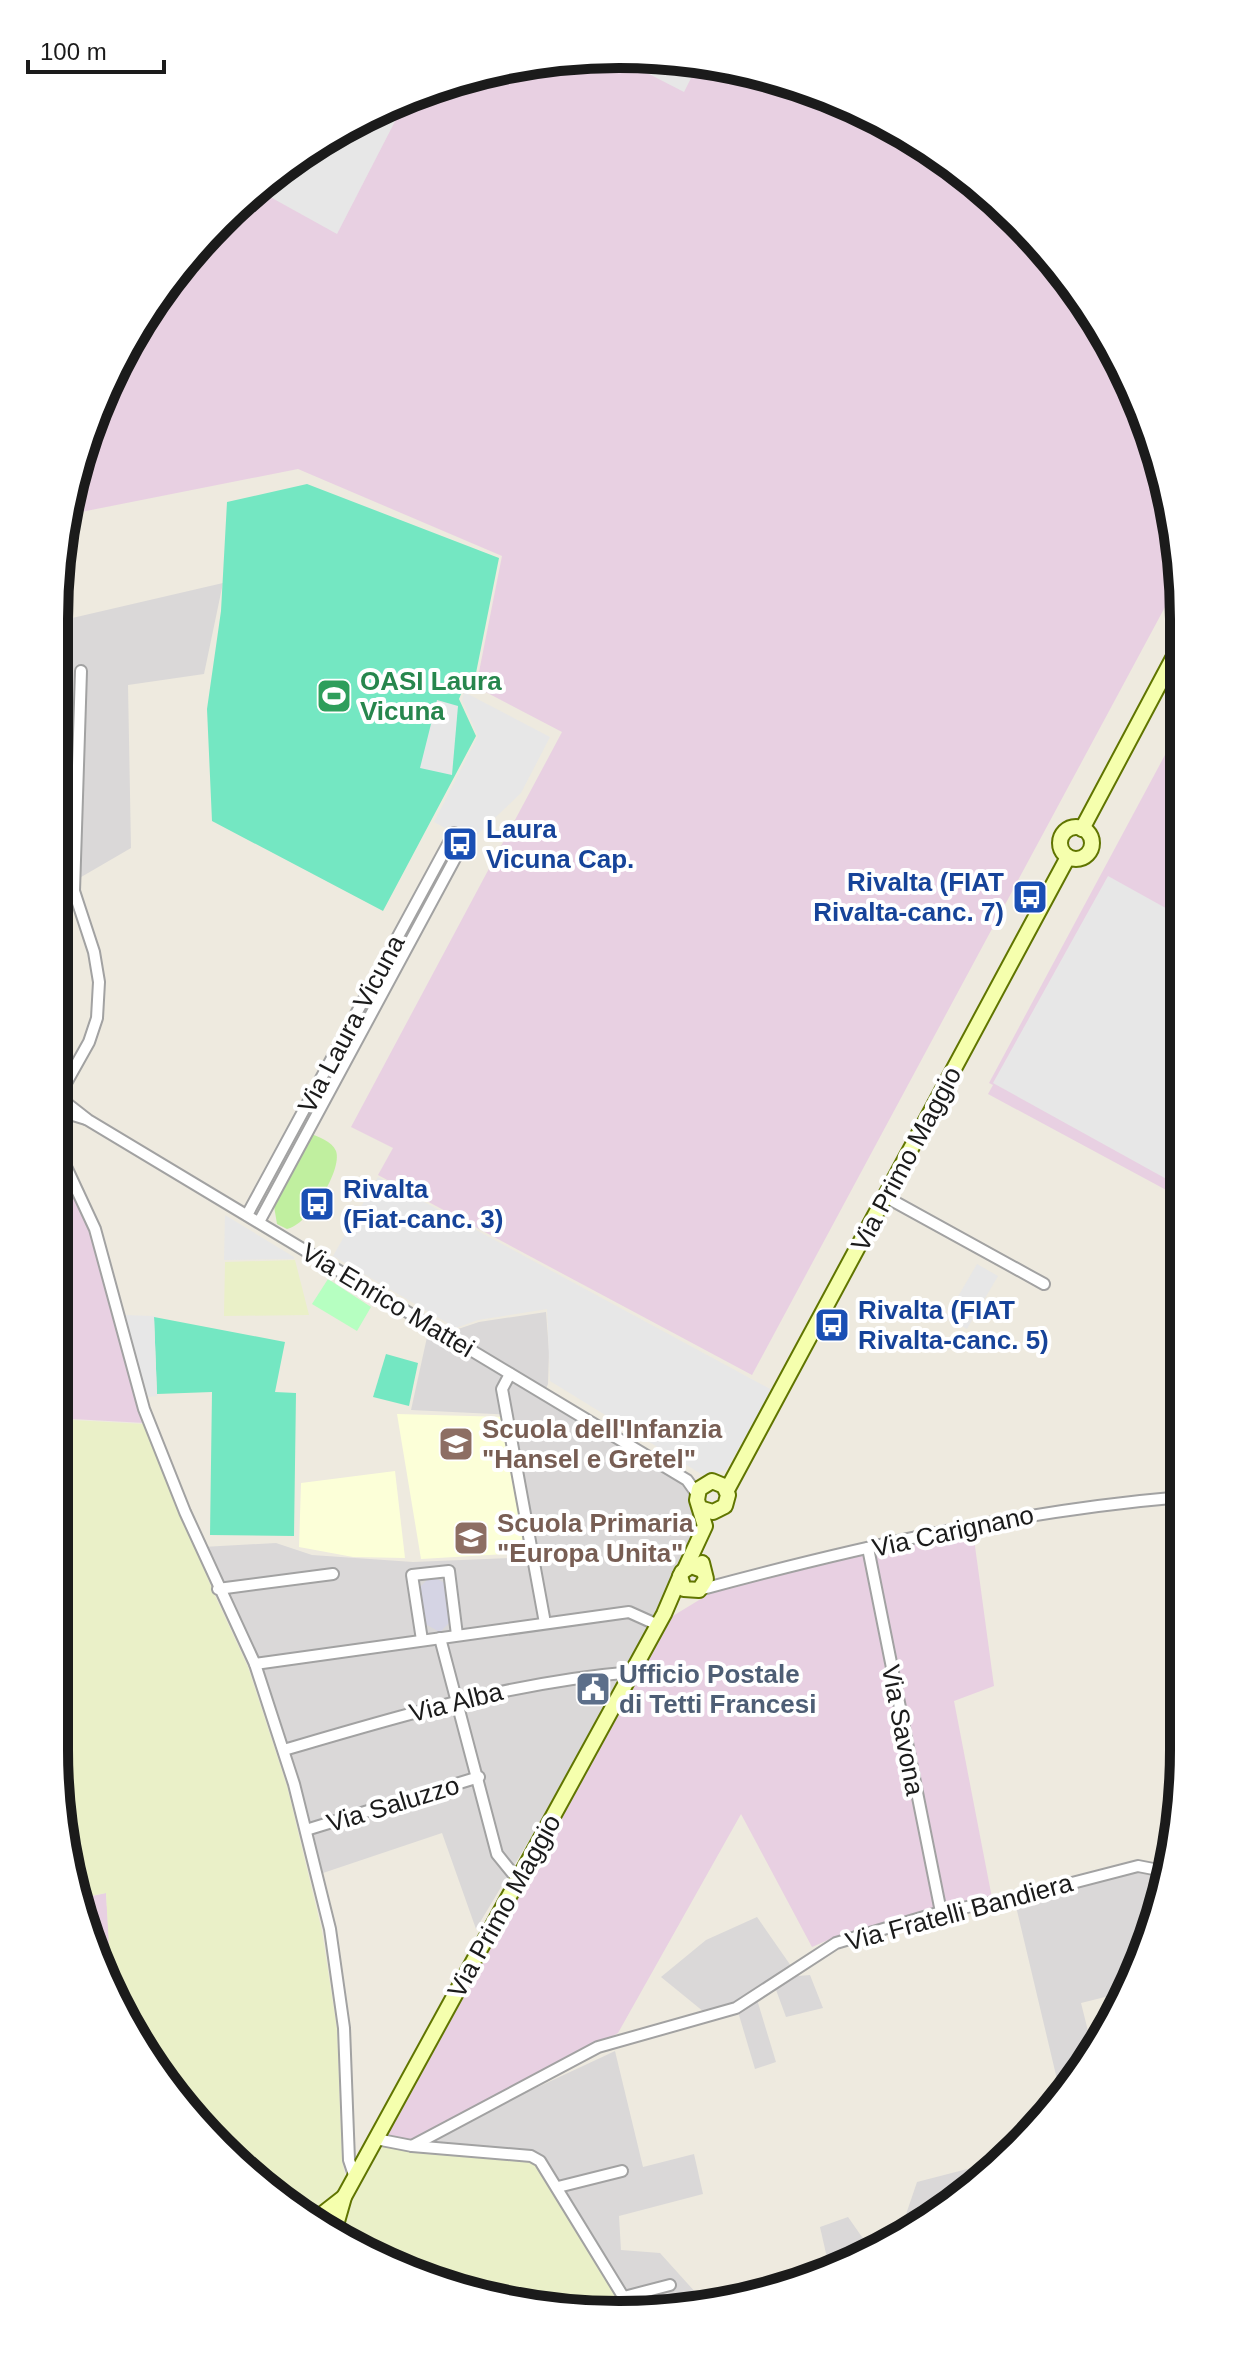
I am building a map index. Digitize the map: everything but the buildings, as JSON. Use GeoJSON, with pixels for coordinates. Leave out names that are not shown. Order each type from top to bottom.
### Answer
{"type":"FeatureCollection","features":[{"type":"Feature","properties":{"kind":"main road"},"geometry":{"type":"LineString","coordinates":[[1082,829],[1170,664]]}},
{"type":"Feature","properties":{"kind":"main road"},"geometry":{"type":"LineString","coordinates":[[1074,828],[1082,829],[1092,841],[1090,851],[1078,859],[1068,857],[1061,846],[1063,834],[1074,828]]}},
{"type":"Feature","properties":{"kind":"main road","name":"Via Primo Maggio"},"geometry":{"type":"LineString","coordinates":[[337,2223],[344,2197],[661,1620],[705,1526],[711,1495],[744,1462],[1068,857]]}},
{"type":"Feature","properties":{"kind":"main road","name":"Via Primo Maggio"},"geometry":{"type":"LineString","coordinates":[[702,1570],[711,1495]]}},
{"type":"Feature","properties":{"kind":"main road"},"geometry":{"type":"LineString","coordinates":[[695,1566],[702,1570],[705,1583],[695,1591],[682,1586],[683,1572],[695,1566]]}},
{"type":"Feature","properties":{"kind":"main road","name":"Via Primo Maggio"},"geometry":{"type":"LineString","coordinates":[[661,1620],[695,1591]]}},
{"type":"Feature","properties":{"kind":"main road","name":"Via Primo Maggio"},"geometry":{"type":"LineString","coordinates":[[322,2214],[344,2197]]}},
{"type":"Feature","properties":{"kind":"street"},"geometry":{"type":"LineString","coordinates":[[68,1080],[89,1042],[98,1006],[99,982],[94,952],[74,891],[81,671]]}},
{"type":"Feature","properties":{"kind":"street","name":"Via Laura Vicuna"},"geometry":{"type":"LineString","coordinates":[[247,1215],[454,833]]}},
{"type":"Feature","properties":{"kind":"street","name":"Via Laura Vicuna"},"geometry":{"type":"LineString","coordinates":[[259,1222],[458,853]]}},
{"type":"Feature","properties":{"kind":"street","name":"Via Enrico Mattei"},"geometry":{"type":"LineString","coordinates":[[68,1105],[711,1495]]}},
{"type":"Feature","properties":{"kind":"street"},"geometry":{"type":"LineString","coordinates":[[68,1171],[95,1229],[144,1409],[218,1589],[255,1664],[284,1750],[330,1929],[344,2028],[349,2160],[355,2178]]}},
{"type":"Feature","properties":{"kind":"street"},"geometry":{"type":"LineString","coordinates":[[886,1197],[1044,1284]]}},
{"type":"Feature","properties":{"kind":"street"},"geometry":{"type":"LineString","coordinates":[[510,1374],[502,1389],[545,1623]]}},
{"type":"Feature","properties":{"kind":"street","name":"Via Carignano"},"geometry":{"type":"LineString","coordinates":[[695,1591],[972,1524],[1088,1505],[1170,1498]]}},
{"type":"Feature","properties":{"kind":"street","name":"Via Savona"},"geometry":{"type":"LineString","coordinates":[[868,1548],[941,1912]]}},
{"type":"Feature","properties":{"kind":"street"},"geometry":{"type":"LineString","coordinates":[[702,1570],[711,1578],[727,1583]]}},
{"type":"Feature","properties":{"kind":"street"},"geometry":{"type":"LineString","coordinates":[[422,1640],[412,1575],[449,1571],[457,1635]]}},
{"type":"Feature","properties":{"kind":"street"},"geometry":{"type":"LineString","coordinates":[[218,1589],[333,1574]]}},
{"type":"Feature","properties":{"kind":"street"},"geometry":{"type":"LineString","coordinates":[[255,1664],[629,1612],[661,1620]]}},
{"type":"Feature","properties":{"kind":"street"},"geometry":{"type":"LineString","coordinates":[[440,1638],[497,1854],[518,1880]]}},
{"type":"Feature","properties":{"kind":"street","name":"Via Alba"},"geometry":{"type":"LineString","coordinates":[[284,1750],[456,1700],[567,1677],[633,1672]]}},
{"type":"Feature","properties":{"kind":"street","name":"Via Saluzzo"},"geometry":{"type":"LineString","coordinates":[[306,1830],[479,1777]]}},
{"type":"Feature","properties":{"kind":"street","name":"Via Fratelli Bandiera"},"geometry":{"type":"LineString","coordinates":[[412,2146],[598,2047],[736,2008],[836,1943],[941,1912],[1014,1898],[1138,1866],[1156,1870]]}},
{"type":"Feature","properties":{"kind":"street"},"geometry":{"type":"LineString","coordinates":[[376,2139],[412,2146],[531,2156],[540,2161],[626,2301]]}},
{"type":"Feature","properties":{"kind":"street"},"geometry":{"type":"LineString","coordinates":[[558,2187],[622,2171]]}},
{"type":"Feature","properties":{"kind":"street"},"geometry":{"type":"LineString","coordinates":[[624,2297],[670,2285]]}},
{"type":"Feature","properties":{"kind":"shaded area"},"geometry":{"type":"Polygon","coordinates":[[[619,68],[691,73],[796,97],[863,125],[925,161],[1009,229],[1077,313],[1113,375],[1141,442],[1151,476],[1165,547],[1169,599],[752,1375],[378,1175],[393,1148],[351,1127],[562,732],[476,687],[502,556],[298,469],[79,512],[97,442],[125,375],[161,313],[229,229],[313,161],[375,125],[442,97],[547,73],[619,68]]]}},
{"type":"Feature","properties":{"kind":"shaded area"},"geometry":{"type":"Polygon","coordinates":[[[638,69],[693,73],[684,92],[638,69]]]}},
{"type":"Feature","properties":{"kind":"shaded area"},"geometry":{"type":"Polygon","coordinates":[[[399,114],[337,234],[268,196],[313,161],[399,114]]]}},
{"type":"Feature","properties":{"kind":"shaded area"},"geometry":{"type":"Polygon","coordinates":[[[223,583],[204,674],[128,685],[131,848],[76,880],[68,865],[68,619],[223,583]]]}},
{"type":"Feature","properties":{"kind":"shaded area"},"geometry":{"type":"Polygon","coordinates":[[[464,692],[550,737],[521,793],[458,853],[454,833],[434,822],[478,736],[462,700],[464,692]]]}},
{"type":"Feature","properties":{"kind":"shaded area"},"geometry":{"type":"Polygon","coordinates":[[[437,700],[458,706],[452,775],[420,768],[437,700]]]}},
{"type":"Feature","properties":{"kind":"shaded area"},"geometry":{"type":"Polygon","coordinates":[[[1170,746],[1170,1192],[988,1094],[993,1085],[989,1083],[1170,746]]]}},
{"type":"Feature","properties":{"kind":"shaded area"},"geometry":{"type":"Polygon","coordinates":[[[1108,876],[1170,910],[1170,1181],[993,1083],[1108,876]]]}},
{"type":"Feature","properties":{"kind":"shaded area"},"geometry":{"type":"Polygon","coordinates":[[[378,1177],[772,1390],[726,1470],[706,1477],[550,1381],[547,1309],[478,1320],[456,1328],[333,1256],[378,1177]]]}},
{"type":"Feature","properties":{"kind":"shaded area"},"geometry":{"type":"Polygon","coordinates":[[[68,1186],[74,1188],[92,1228],[145,1423],[68,1419],[68,1186]]]}},
{"type":"Feature","properties":{"kind":"shaded area"},"geometry":{"type":"Polygon","coordinates":[[[225,1215],[294,1257],[294,1259],[224,1260],[225,1215]]]}},
{"type":"Feature","properties":{"kind":"shaded area"},"geometry":{"type":"Polygon","coordinates":[[[295,1260],[309,1315],[224,1316],[225,1262],[295,1260]]]}},
{"type":"Feature","properties":{"kind":"shaded area"},"geometry":{"type":"Polygon","coordinates":[[[977,1264],[998,1276],[967,1329],[946,1317],[977,1264]]]}},
{"type":"Feature","properties":{"kind":"shaded area"},"geometry":{"type":"Polygon","coordinates":[[[546,1312],[548,1384],[541,1399],[687,1480],[698,1545],[658,1625],[476,1929],[442,1833],[323,1873],[255,1664],[203,1547],[276,1543],[312,1555],[413,1562],[536,1557],[514,1415],[411,1410],[429,1328],[458,1329],[479,1322],[546,1312]]]}},
{"type":"Feature","properties":{"kind":"shaded area"},"geometry":{"type":"Polygon","coordinates":[[[123,1315],[154,1316],[157,1396],[148,1397],[123,1315]]]}},
{"type":"Feature","properties":{"kind":"shaded area"},"geometry":{"type":"Polygon","coordinates":[[[397,1414],[506,1417],[524,1553],[421,1559],[397,1414]]]}},
{"type":"Feature","properties":{"kind":"shaded area"},"geometry":{"type":"Polygon","coordinates":[[[68,1420],[144,1424],[248,1667],[287,1786],[322,1931],[337,2029],[342,2161],[346,2179],[339,2194],[313,2208],[229,2140],[182,2085],[142,2026],[110,1961],[106,1893],[88,1896],[69,1786],[68,1420]]]}},
{"type":"Feature","properties":{"kind":"shaded area"},"geometry":{"type":"Polygon","coordinates":[[[395,1471],[405,1558],[353,1557],[299,1547],[301,1483],[395,1471]]]}},
{"type":"Feature","properties":{"kind":"shaded area"},"geometry":{"type":"Polygon","coordinates":[[[972,1524],[994,1686],[954,1701],[992,1898],[828,1940],[812,1947],[741,1814],[618,2033],[412,2146],[376,2139],[658,1625],[727,1583],[972,1524]]]}},
{"type":"Feature","properties":{"kind":"shaded area"},"geometry":{"type":"Polygon","coordinates":[[[431,1576],[445,1583],[450,1622],[440,1632],[425,1624],[419,1588],[431,1576]]]}},
{"type":"Feature","properties":{"kind":"shaded area"},"geometry":{"type":"Polygon","coordinates":[[[1138,1866],[1156,1872],[1141,1927],[1113,1994],[1081,2003],[1089,2036],[1058,2083],[1014,1898],[1138,1866]]]}},
{"type":"Feature","properties":{"kind":"shaded area"},"geometry":{"type":"Polygon","coordinates":[[[106,1893],[111,1963],[97,1927],[88,1897],[106,1893]]]}},
{"type":"Feature","properties":{"kind":"shaded area"},"geometry":{"type":"Polygon","coordinates":[[[757,1917],[798,1976],[810,1975],[823,2008],[786,2017],[772,1979],[755,1993],[776,2062],[755,2069],[736,2005],[704,2012],[661,1977],[706,1940],[757,1917]]]}},
{"type":"Feature","properties":{"kind":"shaded area"},"geometry":{"type":"Polygon","coordinates":[[[615,2051],[643,2167],[694,2154],[703,2194],[619,2216],[621,2250],[660,2253],[698,2295],[619,2301],[412,2146],[615,2051]]]}},
{"type":"Feature","properties":{"kind":"shaded area"},"geometry":{"type":"Polygon","coordinates":[[[382,2146],[530,2159],[537,2164],[622,2301],[547,2296],[442,2272],[343,2227],[347,2211],[382,2146]]]}},
{"type":"Feature","properties":{"kind":"shaded area"},"geometry":{"type":"Polygon","coordinates":[[[980,2166],[904,2221],[917,2182],[980,2166]]]}},
{"type":"Feature","properties":{"kind":"shaded area"},"geometry":{"type":"Polygon","coordinates":[[[848,2217],[866,2242],[827,2260],[820,2227],[848,2217]]]}},
{"type":"Feature","properties":{"kind":"green space","name":"OASI Laura Vicuna"},"geometry":{"type":"Polygon","coordinates":[[[307,484],[499,558],[472,693],[463,689],[459,699],[476,736],[383,911],[212,821],[207,709],[221,611],[227,502],[307,484]]]}},
{"type":"Feature","properties":{"kind":"green space"},"geometry":{"type":"Polygon","coordinates":[[[309,1133],[331,1145],[336,1151],[337,1160],[322,1196],[304,1218],[287,1229],[277,1224],[273,1200],[309,1133]]]}},
{"type":"Feature","properties":{"kind":"green space"},"geometry":{"type":"Polygon","coordinates":[[[328,1279],[371,1307],[357,1331],[312,1304],[328,1279]]]}},
{"type":"Feature","properties":{"kind":"green space"},"geometry":{"type":"Polygon","coordinates":[[[154,1317],[285,1342],[275,1392],[296,1393],[294,1536],[210,1535],[212,1392],[157,1394],[154,1317]]]}},
{"type":"Feature","properties":{"kind":"green space"},"geometry":{"type":"Polygon","coordinates":[[[386,1354],[418,1363],[409,1406],[373,1397],[386,1354]]]}},
{"type":"Feature","properties":{"kind":"place","name":"OASI Laura Vicuna"},"geometry":{"type":"Point","coordinates":[334,696]}},
{"type":"Feature","properties":{"kind":"place","name":"Laura Vicuna Cap."},"geometry":{"type":"Point","coordinates":[460,844]}},
{"type":"Feature","properties":{"kind":"place","name":"Rivalta (FIAT Rivalta-canc. 7)"},"geometry":{"type":"Point","coordinates":[1030,897]}},
{"type":"Feature","properties":{"kind":"place","name":"Rivalta (Fiat-canc. 3)"},"geometry":{"type":"Point","coordinates":[317,1204]}},
{"type":"Feature","properties":{"kind":"place","name":"Rivalta (FIAT Rivalta-canc. 5)"},"geometry":{"type":"Point","coordinates":[832,1325]}},
{"type":"Feature","properties":{"kind":"place","name":"Scuola dell'Infanzia \"Hansel e Gretel\""},"geometry":{"type":"Point","coordinates":[456,1444]}},
{"type":"Feature","properties":{"kind":"place","name":"Scuola Primaria \"Europa Unita\""},"geometry":{"type":"Point","coordinates":[471,1538]}},
{"type":"Feature","properties":{"kind":"place","name":"Ufficio Postale di Tetti Francesi"},"geometry":{"type":"Point","coordinates":[593,1689]}}]}
